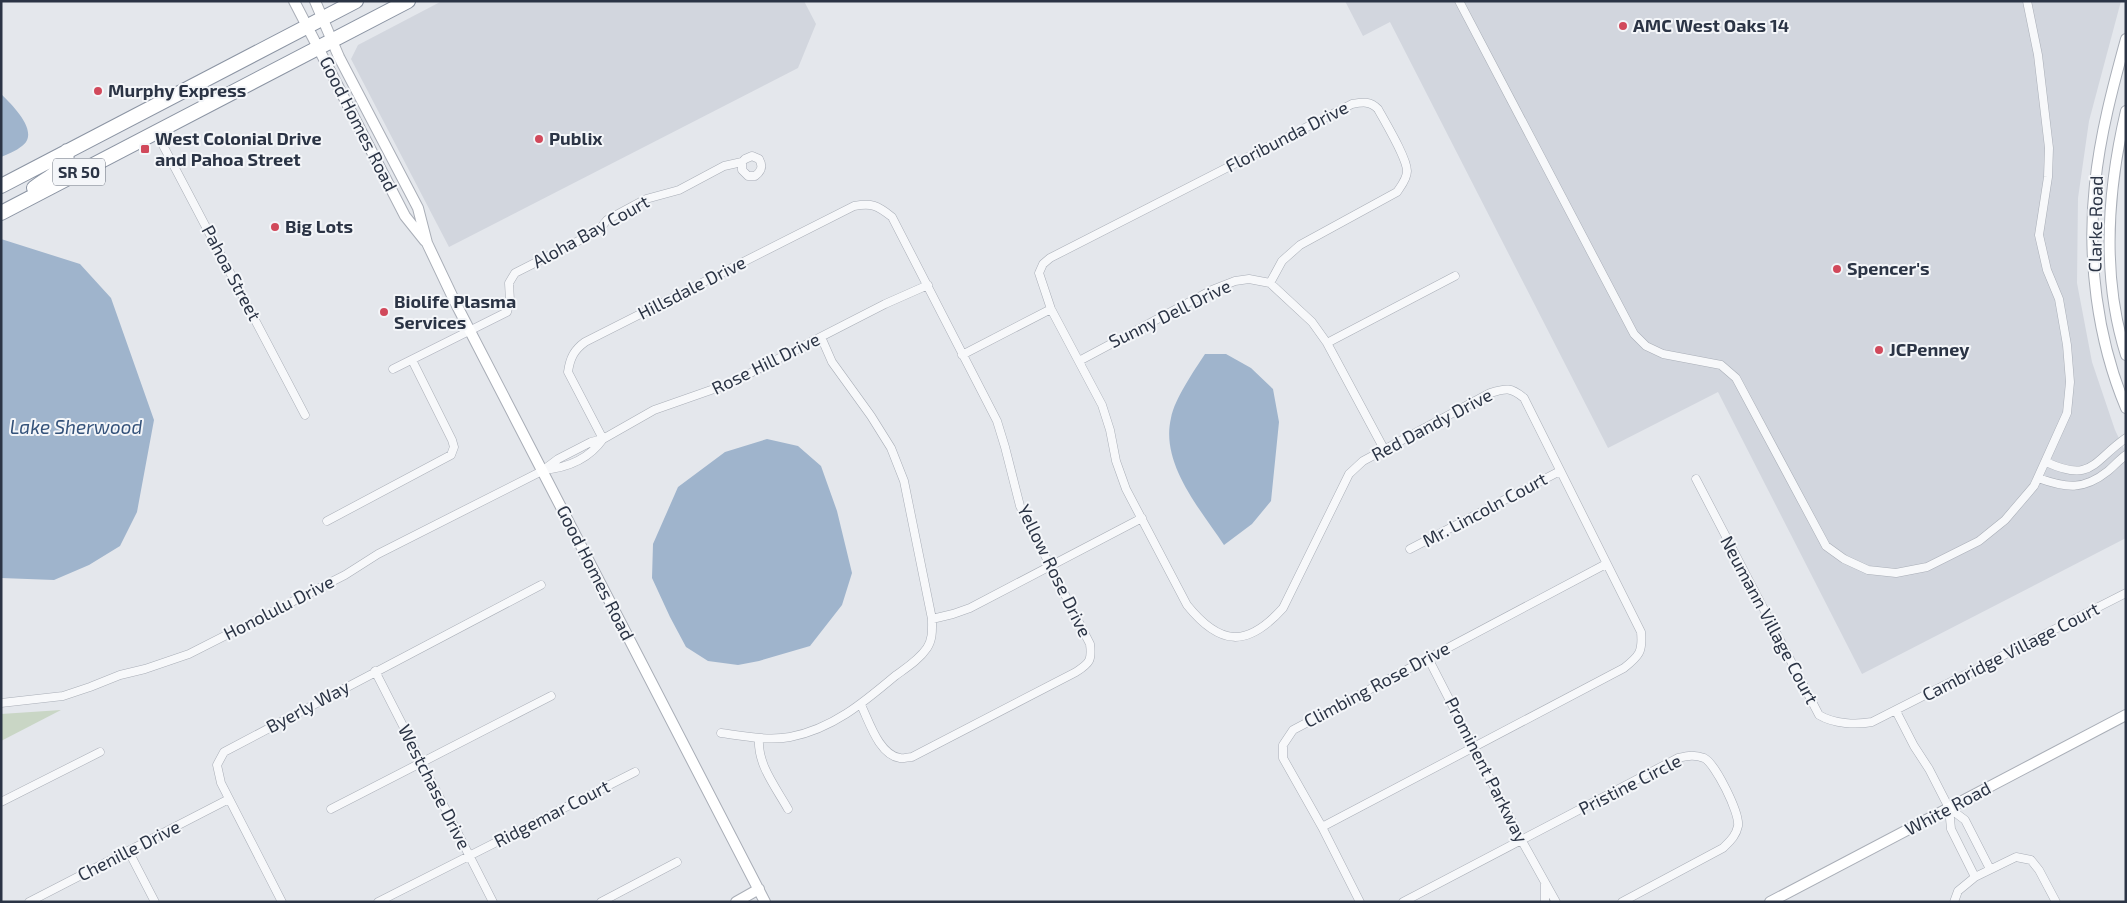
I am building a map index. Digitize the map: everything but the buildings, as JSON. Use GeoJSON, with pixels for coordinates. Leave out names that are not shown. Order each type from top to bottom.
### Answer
{"type":"FeatureCollection","features":[{"type":"Feature","properties":{"kind":"highway","name":"SR 50"},"geometry":{"type":"LineString","coordinates":[[1,186],[356,1]]}},
{"type":"Feature","properties":{"kind":"highway","name":"SR 50"},"geometry":{"type":"LineString","coordinates":[[1,212],[408,1]]}},
{"type":"Feature","properties":{"kind":"highway"},"geometry":{"type":"LineString","coordinates":[[1,212],[64,167],[67,161],[67,152]]}},
{"type":"Feature","properties":{"kind":"street","name":"Good Homes Road"},"geometry":{"type":"LineString","coordinates":[[294,1],[405,216],[427,243],[765,902]]}},
{"type":"Feature","properties":{"kind":"street","name":"Good Homes Road"},"geometry":{"type":"LineString","coordinates":[[315,1],[332,41],[418,208],[427,243]]}},
{"type":"Feature","properties":{"kind":"street"},"geometry":{"type":"LineString","coordinates":[[1459,1],[1634,334],[1646,346],[1663,354],[1721,365],[1736,378],[1826,546],[1844,559],[1868,570],[1896,572],[1926,567],[1979,541],[2005,520],[2034,486],[2067,413],[2070,382],[2067,345],[2059,299],[2047,270],[2039,235],[2048,177],[2050,148],[2038,55],[2027,1]]}},
{"type":"Feature","properties":{"kind":"street","name":"Clarke Road"},"geometry":{"type":"LineString","coordinates":[[2126,39],[2101,140],[2095,185],[2093,231],[2096,289],[2104,337],[2114,380],[2126,408]]}},
{"type":"Feature","properties":{"kind":"street","name":"Floribunda Drive"},"geometry":{"type":"LineString","coordinates":[[1051,309],[1039,273],[1043,264],[1050,258],[1352,104],[1372,103],[1378,109],[1405,161],[1407,171],[1405,181],[1397,192],[1300,245],[1282,261],[1270,283]]}},
{"type":"Feature","properties":{"kind":"street","name":"Clarke Road"},"geometry":{"type":"LineString","coordinates":[[2126,112],[2112,183],[2109,229],[2110,270],[2114,305],[2126,355]]}},
{"type":"Feature","properties":{"kind":"street","name":"Pahoa Street"},"geometry":{"type":"LineString","coordinates":[[156,132],[305,415]]}},
{"type":"Feature","properties":{"kind":"street","name":"Aloha Bay Court"},"geometry":{"type":"LineString","coordinates":[[471,330],[507,312],[510,301],[509,283],[515,273],[598,231],[607,220],[646,199],[679,190],[724,166],[742,162]]}},
{"type":"Feature","properties":{"kind":"street","name":"Hillsdale Drive"},"geometry":{"type":"LineString","coordinates":[[603,440],[568,372],[570,360],[576,349],[586,342],[854,206],[869,204],[880,207],[892,217],[896,224]]}},
{"type":"Feature","properties":{"kind":"street","name":"Yellow Rose Drive"},"geometry":{"type":"LineString","coordinates":[[861,705],[882,747],[891,755],[901,759],[912,756],[1086,665],[1092,656],[1090,644],[1020,506],[997,421],[896,224]]}},
{"type":"Feature","properties":{"kind":"street"},"geometry":{"type":"LineString","coordinates":[[1327,343],[1456,276]]}},
{"type":"Feature","properties":{"kind":"street","name":"Sunny Dell Drive"},"geometry":{"type":"LineString","coordinates":[[1079,360],[1212,290],[1235,281],[1249,279],[1270,283]]}},
{"type":"Feature","properties":{"kind":"street"},"geometry":{"type":"LineString","coordinates":[[1270,283],[1312,322],[1327,343],[1384,449]]}},
{"type":"Feature","properties":{"kind":"street","name":"Rose Hill Drive"},"geometry":{"type":"LineString","coordinates":[[542,470],[562,468],[595,451],[603,440],[654,410],[731,383],[928,284]]}},
{"type":"Feature","properties":{"kind":"street"},"geometry":{"type":"LineString","coordinates":[[962,356],[1051,309]]}},
{"type":"Feature","properties":{"kind":"street","name":"Red Dandy Drive"},"geometry":{"type":"LineString","coordinates":[[1051,309],[1102,405],[1110,430],[1116,461],[1126,489],[1188,605],[1200,621],[1213,632],[1228,637],[1248,634],[1268,624],[1282,608],[1350,474],[1363,461],[1490,393],[1503,389],[1514,390],[1524,398],[1641,632],[1643,646],[1636,659],[1624,668],[1322,827]]}},
{"type":"Feature","properties":{"kind":"street"},"geometry":{"type":"LineString","coordinates":[[393,369],[471,330]]}},
{"type":"Feature","properties":{"kind":"street"},"geometry":{"type":"LineString","coordinates":[[721,733],[759,738],[788,737],[813,731],[840,719],[861,705],[918,658],[928,647],[932,635],[932,618],[904,480],[891,448],[871,416],[832,362],[821,337]]}},
{"type":"Feature","properties":{"kind":"street"},"geometry":{"type":"LineString","coordinates":[[327,522],[451,455],[454,447],[452,440],[412,360]]}},
{"type":"Feature","properties":{"kind":"street"},"geometry":{"type":"LineString","coordinates":[[2046,462],[2062,469],[2076,472],[2086,470],[2126,438]]}},
{"type":"Feature","properties":{"kind":"street"},"geometry":{"type":"LineString","coordinates":[[2038,478],[2069,486],[2082,486],[2095,480],[2126,455]]}},
{"type":"Feature","properties":{"kind":"street","name":"Honolulu Drive"},"geometry":{"type":"LineString","coordinates":[[1,703],[63,696],[120,674],[160,665],[189,654],[345,575],[378,554],[542,470]]}},
{"type":"Feature","properties":{"kind":"street","name":"Mr. Lincoln Court"},"geometry":{"type":"LineString","coordinates":[[1410,549],[1560,470]]}},
{"type":"Feature","properties":{"kind":"street","name":"Neumann Village Court"},"geometry":{"type":"LineString","coordinates":[[1696,479],[1819,715],[1828,720],[1862,724],[1872,722],[1896,711]]}},
{"type":"Feature","properties":{"kind":"street"},"geometry":{"type":"LineString","coordinates":[[932,618],[970,608],[1142,518]]}},
{"type":"Feature","properties":{"kind":"street","name":"Climbing Rose Drive"},"geometry":{"type":"LineString","coordinates":[[1360,902],[1284,758],[1282,745],[1293,730],[1606,564]]}},
{"type":"Feature","properties":{"kind":"street","name":"Byerly Way"},"geometry":{"type":"LineString","coordinates":[[282,902],[221,783],[217,765],[224,752],[375,671],[541,586]]}},
{"type":"Feature","properties":{"kind":"street","name":"Cambridge Village Court"},"geometry":{"type":"LineString","coordinates":[[1896,711],[2126,593]]}},
{"type":"Feature","properties":{"kind":"street","name":"Prominent Parkway"},"geometry":{"type":"LineString","coordinates":[[1428,658],[1522,841],[1556,902]]}},
{"type":"Feature","properties":{"kind":"street","name":"Westchase Drive"},"geometry":{"type":"LineString","coordinates":[[375,671],[493,902]]}},
{"type":"Feature","properties":{"kind":"street"},"geometry":{"type":"LineString","coordinates":[[331,809],[551,696]]}},
{"type":"Feature","properties":{"kind":"street"},"geometry":{"type":"LineString","coordinates":[[1896,711],[1949,808],[1952,829],[1975,877]]}},
{"type":"Feature","properties":{"kind":"street","name":"White Road"},"geometry":{"type":"LineString","coordinates":[[1770,902],[2126,715]]}},
{"type":"Feature","properties":{"kind":"street"},"geometry":{"type":"LineString","coordinates":[[759,738],[758,749],[761,761],[788,809]]}},
{"type":"Feature","properties":{"kind":"street"},"geometry":{"type":"LineString","coordinates":[[1,802],[100,752]]}},
{"type":"Feature","properties":{"kind":"street","name":"Pristine Circle"},"geometry":{"type":"LineString","coordinates":[[1522,841],[1678,758],[1692,754],[1706,759],[1713,767],[1737,813],[1738,824],[1734,838],[1723,848],[1622,902]]}},
{"type":"Feature","properties":{"kind":"street","name":"Ridgemar Court"},"geometry":{"type":"LineString","coordinates":[[378,902],[635,772]]}},
{"type":"Feature","properties":{"kind":"street","name":"Chenille Drive"},"geometry":{"type":"LineString","coordinates":[[30,902],[229,799]]}},
{"type":"Feature","properties":{"kind":"street"},"geometry":{"type":"LineString","coordinates":[[1949,808],[1965,820],[1990,869]]}},
{"type":"Feature","properties":{"kind":"street"},"geometry":{"type":"LineString","coordinates":[[1403,902],[1522,841]]}},
{"type":"Feature","properties":{"kind":"street"},"geometry":{"type":"LineString","coordinates":[[129,852],[155,902]]}},
{"type":"Feature","properties":{"kind":"street"},"geometry":{"type":"LineString","coordinates":[[1954,902],[1958,891],[1975,877],[2016,857],[2031,860],[2039,870],[2056,902]]}},
{"type":"Feature","properties":{"kind":"street"},"geometry":{"type":"LineString","coordinates":[[600,902],[677,862]]}},
{"type":"Feature","properties":{"kind":"street","name":"Prominent Parkway"},"geometry":{"type":"LineString","coordinates":[[1544,882],[1545,902]]}},
{"type":"Feature","properties":{"kind":"street"},"geometry":{"type":"LineString","coordinates":[[736,902],[759,890]]}},
{"type":"Feature","properties":{"kind":"shaded area"},"geometry":{"type":"Polygon","coordinates":[[[442,1],[804,1],[816,24],[798,68],[449,247],[351,59],[358,45],[442,1]]]}},
{"type":"Feature","properties":{"kind":"shaded area"},"geometry":{"type":"Polygon","coordinates":[[[1345,1],[2121,1],[2089,121],[2078,198],[2077,283],[2092,362],[2115,430],[2126,453],[2126,538],[1862,674],[1718,392],[1608,448],[1390,22],[1363,36],[1345,1]]]}},
{"type":"Feature","properties":{"kind":"green space"},"geometry":{"type":"Polygon","coordinates":[[[61,710],[1,741],[1,714],[61,710]]]}},
{"type":"Feature","properties":{"kind":"water"},"geometry":{"type":"Polygon","coordinates":[[[1,94],[22,118],[28,133],[27,140],[22,146],[1,157],[1,94]]]}},
{"type":"Feature","properties":{"kind":"water","name":"Lake Sherwood"},"geometry":{"type":"Polygon","coordinates":[[[1,239],[80,264],[111,298],[154,420],[137,512],[120,546],[89,565],[54,580],[1,578],[1,239]]]}},
{"type":"Feature","properties":{"kind":"water"},"geometry":{"type":"Polygon","coordinates":[[[1205,354],[1226,354],[1251,368],[1273,389],[1279,422],[1271,501],[1252,524],[1224,545],[1185,486],[1171,452],[1169,435],[1171,418],[1176,402],[1205,354]]]}},
{"type":"Feature","properties":{"kind":"water"},"geometry":{"type":"Polygon","coordinates":[[[767,439],[798,446],[821,466],[837,511],[852,573],[842,605],[810,646],[738,665],[708,661],[686,647],[670,617],[652,578],[653,544],[678,487],[725,452],[767,439]]]}},
{"type":"Feature","properties":{"kind":"place","name":"AMC West Oaks 14"},"geometry":{"type":"Point","coordinates":[1623,26]}},
{"type":"Feature","properties":{"kind":"place","name":"Murphy Express"},"geometry":{"type":"Point","coordinates":[98,91]}},
{"type":"Feature","properties":{"kind":"place","name":"Publix"},"geometry":{"type":"Point","coordinates":[539,139]}},
{"type":"Feature","properties":{"kind":"place","name":"West Colonial Drive and Pahoa Street"},"geometry":{"type":"Point","coordinates":[145,149]}},
{"type":"Feature","properties":{"kind":"place","name":"Big Lots"},"geometry":{"type":"Point","coordinates":[275,227]}},
{"type":"Feature","properties":{"kind":"place","name":"Spencer's"},"geometry":{"type":"Point","coordinates":[1837,269]}},
{"type":"Feature","properties":{"kind":"place","name":"Biolife Plasma Services"},"geometry":{"type":"Point","coordinates":[384,312]}},
{"type":"Feature","properties":{"kind":"place","name":"JCPenney"},"geometry":{"type":"Point","coordinates":[1879,350]}}]}
